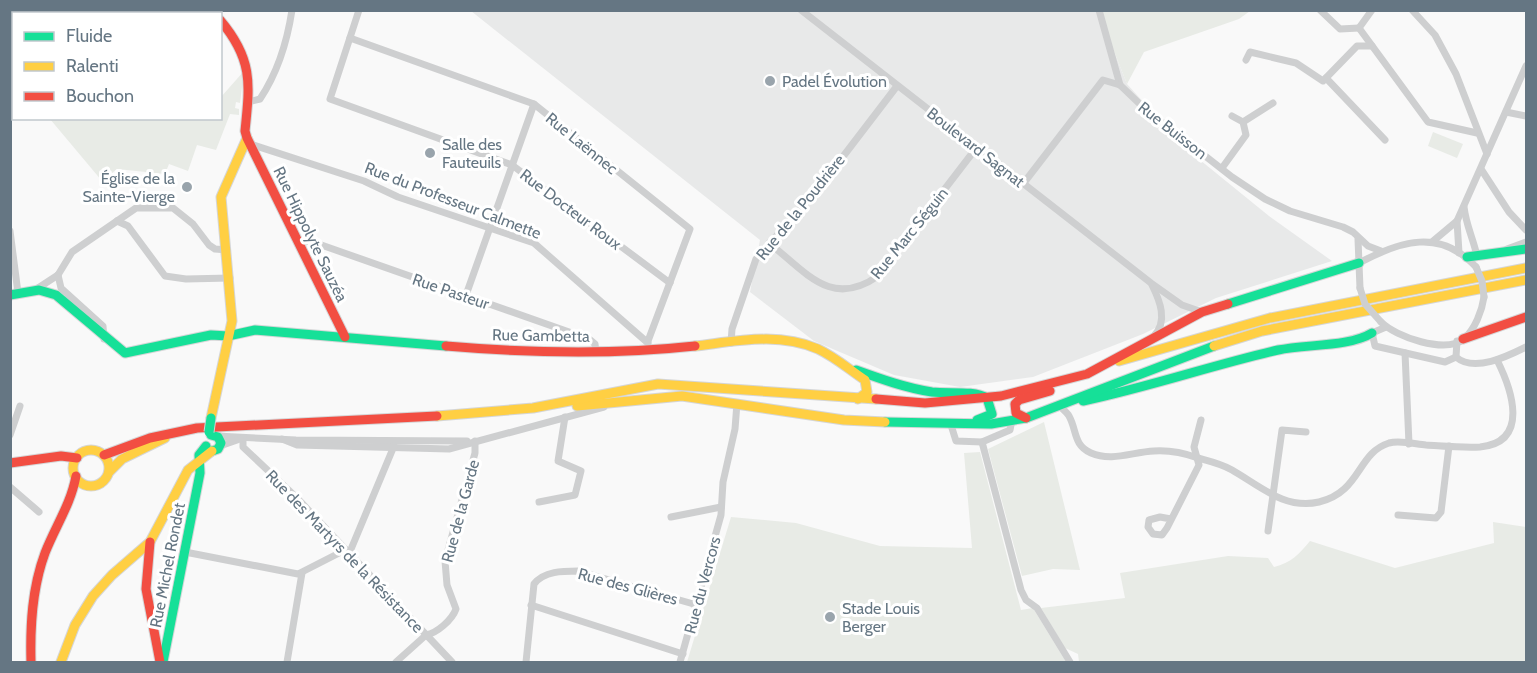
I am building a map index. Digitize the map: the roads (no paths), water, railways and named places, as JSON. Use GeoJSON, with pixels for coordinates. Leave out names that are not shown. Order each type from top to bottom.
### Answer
{"type":"FeatureCollection","features":[{"type":"Feature","properties":{"kind":"main road"},"geometry":{"type":"LineString","coordinates":[[212,449],[206,440],[212,434],[211,418],[232,321],[228,250],[221,197],[242,145],[248,141],[248,102],[251,81],[249,66],[238,42],[222,22]]}},
{"type":"Feature","properties":{"kind":"main road","name":"Rue Hippolyte Sauzéa"},"geometry":{"type":"LineString","coordinates":[[248,141],[345,337]]}},
{"type":"Feature","properties":{"kind":"main road"},"geometry":{"type":"LineString","coordinates":[[1467,255],[1527,249]]}},
{"type":"Feature","properties":{"kind":"main road"},"geometry":{"type":"LineString","coordinates":[[1026,418],[1016,412],[1015,404],[1019,400],[1068,386],[1202,312],[1359,263]]}},
{"type":"Feature","properties":{"kind":"main road"},"geometry":{"type":"LineString","coordinates":[[455,415],[563,403],[658,384],[925,403],[983,396],[1066,381],[1182,339],[1252,320],[1318,305],[1527,268]]}},
{"type":"Feature","properties":{"kind":"main road"},"geometry":{"type":"LineString","coordinates":[[104,455],[150,438],[221,425],[494,415],[682,396],[822,418],[977,425],[1026,418],[1208,348],[1262,331],[1527,280]]}},
{"type":"Feature","properties":{"kind":"main road"},"geometry":{"type":"LineString","coordinates":[[14,294],[35,290]]}},
{"type":"Feature","properties":{"kind":"main road","name":"Rue Gambetta"},"geometry":{"type":"LineString","coordinates":[[35,290],[46,290],[56,294],[104,339],[125,353],[211,335],[228,336],[255,330],[479,349],[597,352],[649,351],[768,337],[789,339],[812,346],[847,366]]}},
{"type":"Feature","properties":{"kind":"main road"},"geometry":{"type":"LineString","coordinates":[[1460,340],[1527,317]]}},
{"type":"Feature","properties":{"kind":"main road"},"geometry":{"type":"LineString","coordinates":[[1060,406],[1120,394],[1286,348],[1317,343],[1358,343],[1372,333]]}},
{"type":"Feature","properties":{"kind":"main road"},"geometry":{"type":"LineString","coordinates":[[847,366],[904,387],[934,393],[983,396]]}},
{"type":"Feature","properties":{"kind":"main road"},"geometry":{"type":"LineString","coordinates":[[847,366],[865,380],[868,386],[864,397],[858,399]]}},
{"type":"Feature","properties":{"kind":"main road"},"geometry":{"type":"LineString","coordinates":[[858,421],[877,416],[985,419],[992,414],[983,396]]}},
{"type":"Feature","properties":{"kind":"main road"},"geometry":{"type":"LineString","coordinates":[[61,663],[75,624],[93,596],[112,575],[150,542],[188,470],[200,462],[199,455],[212,449],[220,440],[212,434]]}},
{"type":"Feature","properties":{"kind":"main road"},"geometry":{"type":"LineString","coordinates":[[70,504],[92,486],[103,482],[122,459],[169,435]]}},
{"type":"Feature","properties":{"kind":"main road"},"geometry":{"type":"LineString","coordinates":[[31,663],[33,598],[38,573],[45,552],[70,504],[77,458],[86,450],[98,451],[109,462],[109,472]]}},
{"type":"Feature","properties":{"kind":"main road"},"geometry":{"type":"LineString","coordinates":[[10,463],[61,456],[77,458]]}},
{"type":"Feature","properties":{"kind":"main road"},"geometry":{"type":"LineString","coordinates":[[10,468],[60,461],[69,464],[82,483],[92,486]]}},
{"type":"Feature","properties":{"kind":"main road","name":"Rue Michel Rondet"},"geometry":{"type":"LineString","coordinates":[[161,663],[185,552],[200,473],[200,462]]}},
{"type":"Feature","properties":{"kind":"main road"},"geometry":{"type":"LineString","coordinates":[[150,542],[146,589],[161,663]]}},
{"type":"Feature","properties":{"kind":"street"},"geometry":{"type":"LineString","coordinates":[[248,102],[260,99],[272,80],[282,57],[292,10]]}},
{"type":"Feature","properties":{"kind":"street"},"geometry":{"type":"LineString","coordinates":[[350,38],[359,10]]}},
{"type":"Feature","properties":{"kind":"street","name":"Boulevard Sagnat"},"geometry":{"type":"LineString","coordinates":[[801,10],[1151,283],[1182,305],[1202,312]]}},
{"type":"Feature","properties":{"kind":"street"},"geometry":{"type":"LineString","coordinates":[[1098,10],[1120,85]]}},
{"type":"Feature","properties":{"kind":"street"},"geometry":{"type":"LineString","coordinates":[[1320,10],[1340,28],[1359,28]]}},
{"type":"Feature","properties":{"kind":"street"},"geometry":{"type":"LineString","coordinates":[[1359,28],[1372,10]]}},
{"type":"Feature","properties":{"kind":"street"},"geometry":{"type":"LineString","coordinates":[[1412,10],[1435,34],[1456,74],[1477,134],[1487,154]]}},
{"type":"Feature","properties":{"kind":"street"},"geometry":{"type":"LineString","coordinates":[[1359,28],[1428,122],[1477,134]]}},
{"type":"Feature","properties":{"kind":"street","name":"Rue Docteur Roux"},"geometry":{"type":"LineString","coordinates":[[350,38],[330,99],[512,165],[670,284]]}},
{"type":"Feature","properties":{"kind":"street","name":"Rue Laënnec"},"geometry":{"type":"LineString","coordinates":[[350,38],[534,104],[690,229],[648,341]]}},
{"type":"Feature","properties":{"kind":"street"},"geometry":{"type":"LineString","coordinates":[[1246,60],[1250,52],[1296,63],[1323,81],[1357,46],[1372,46]]}},
{"type":"Feature","properties":{"kind":"street"},"geometry":{"type":"LineString","coordinates":[[1432,242],[1457,221],[1484,171],[1487,154],[1527,66]]}},
{"type":"Feature","properties":{"kind":"street"},"geometry":{"type":"LineString","coordinates":[[1326,78],[1385,140]]}},
{"type":"Feature","properties":{"kind":"street"},"geometry":{"type":"LineString","coordinates":[[1023,184],[1103,80],[1120,85]]}},
{"type":"Feature","properties":{"kind":"street","name":"Rue Buisson"},"geometry":{"type":"LineString","coordinates":[[1120,85],[1144,108],[1265,199],[1290,211],[1343,227],[1353,232],[1358,239],[1381,251]]}},
{"type":"Feature","properties":{"kind":"street","name":"Rue de la Poudrière"},"geometry":{"type":"LineString","coordinates":[[731,343],[732,329],[749,273],[769,243],[822,184],[897,86]]}},
{"type":"Feature","properties":{"kind":"street"},"geometry":{"type":"LineString","coordinates":[[466,296],[534,104]]}},
{"type":"Feature","properties":{"kind":"street"},"geometry":{"type":"LineString","coordinates":[[1243,122],[1273,104]]}},
{"type":"Feature","properties":{"kind":"street"},"geometry":{"type":"LineString","coordinates":[[1506,112],[1527,116]]}},
{"type":"Feature","properties":{"kind":"street"},"geometry":{"type":"LineString","coordinates":[[1222,168],[1246,135],[1243,122],[1233,116]]}},
{"type":"Feature","properties":{"kind":"street","name":"Rue du Professeur Calmette"},"geometry":{"type":"LineString","coordinates":[[248,141],[363,181],[398,197],[534,243],[648,341]]}},
{"type":"Feature","properties":{"kind":"street","name":"Rue Marc Séguin"},"geometry":{"type":"LineString","coordinates":[[769,243],[821,285],[843,291],[862,287],[878,276],[976,147]]}},
{"type":"Feature","properties":{"kind":"street"},"geometry":{"type":"LineString","coordinates":[[1484,171],[1509,212],[1527,230]]}},
{"type":"Feature","properties":{"kind":"street"},"geometry":{"type":"LineString","coordinates":[[1464,206],[1467,229],[1474,240],[1467,255]]}},
{"type":"Feature","properties":{"kind":"street"},"geometry":{"type":"LineString","coordinates":[[35,290],[58,275],[72,252],[136,208],[173,208],[193,224],[215,249],[228,250]]}},
{"type":"Feature","properties":{"kind":"street"},"geometry":{"type":"LineString","coordinates":[[1457,221],[1467,255],[1482,281],[1484,297],[1479,316],[1460,340],[1459,359]]}},
{"type":"Feature","properties":{"kind":"street"},"geometry":{"type":"LineString","coordinates":[[117,222],[128,226],[165,276],[186,279],[230,278]]}},
{"type":"Feature","properties":{"kind":"street"},"geometry":{"type":"LineString","coordinates":[[10,231],[14,294]]}},
{"type":"Feature","properties":{"kind":"street"},"geometry":{"type":"LineString","coordinates":[[1358,239],[1360,288],[1365,304],[1383,324],[1407,338],[1430,344],[1460,340]]}},
{"type":"Feature","properties":{"kind":"street","name":"Rue Pasteur"},"geometry":{"type":"LineString","coordinates":[[299,243],[310,241],[589,339],[595,344],[597,352]]}},
{"type":"Feature","properties":{"kind":"street"},"geometry":{"type":"LineString","coordinates":[[1359,263],[1381,251],[1403,244],[1432,242],[1448,245],[1467,255]]}},
{"type":"Feature","properties":{"kind":"street"},"geometry":{"type":"LineString","coordinates":[[1499,253],[1527,242]]}},
{"type":"Feature","properties":{"kind":"street"},"geometry":{"type":"LineString","coordinates":[[58,275],[61,288],[103,326],[104,339]]}},
{"type":"Feature","properties":{"kind":"street"},"geometry":{"type":"LineString","coordinates":[[1151,283],[1160,300],[1162,315],[1158,332],[1151,339]]}},
{"type":"Feature","properties":{"kind":"street"},"geometry":{"type":"LineString","coordinates":[[1383,324],[1372,333],[1374,346],[1445,362],[1459,359],[1497,360],[1527,346]]}},
{"type":"Feature","properties":{"kind":"street"},"geometry":{"type":"LineString","coordinates":[[648,341],[649,351]]}},
{"type":"Feature","properties":{"kind":"street"},"geometry":{"type":"LineString","coordinates":[[1517,351],[1527,353]]}},
{"type":"Feature","properties":{"kind":"street"},"geometry":{"type":"LineString","coordinates":[[1405,353],[1409,444]]}},
{"type":"Feature","properties":{"kind":"street"},"geometry":{"type":"LineString","coordinates":[[1060,406],[1069,416],[1079,443],[1093,454],[1109,457],[1155,450],[1196,457],[1230,468],[1273,495],[1294,504],[1316,503],[1337,497],[1354,481],[1373,451],[1391,443],[1482,447],[1499,441],[1509,431],[1514,417],[1512,393],[1497,360]]}},
{"type":"Feature","properties":{"kind":"street"},"geometry":{"type":"LineString","coordinates":[[212,434],[282,439],[297,446],[394,445],[449,449],[629,400]]}},
{"type":"Feature","properties":{"kind":"street","name":"Rue du Vercors"},"geometry":{"type":"LineString","coordinates":[[680,663],[721,515],[720,507],[735,429],[737,403]]}},
{"type":"Feature","properties":{"kind":"street"},"geometry":{"type":"LineString","coordinates":[[10,435],[20,406]]}},
{"type":"Feature","properties":{"kind":"street"},"geometry":{"type":"LineString","coordinates":[[539,502],[575,495],[580,471],[558,461],[565,417]]}},
{"type":"Feature","properties":{"kind":"street"},"geometry":{"type":"LineString","coordinates":[[951,425],[956,441],[982,442],[1010,430],[1012,420]]}},
{"type":"Feature","properties":{"kind":"street"},"geometry":{"type":"LineString","coordinates":[[1171,519],[1199,465],[1194,447],[1201,420]]}},
{"type":"Feature","properties":{"kind":"street"},"geometry":{"type":"LineString","coordinates":[[1268,531],[1282,430],[1306,432]]}},
{"type":"Feature","properties":{"kind":"street"},"geometry":{"type":"LineString","coordinates":[[212,449],[243,438]]}},
{"type":"Feature","properties":{"kind":"street","name":"Rue des Martyrs de la Résistance"},"geometry":{"type":"LineString","coordinates":[[243,438],[243,447],[297,498],[452,663]]}},
{"type":"Feature","properties":{"kind":"street","name":"Rue de la Garde"},"geometry":{"type":"LineString","coordinates":[[426,635],[432,634],[453,616],[456,609],[447,585],[445,561],[475,453],[476,441]]}},
{"type":"Feature","properties":{"kind":"street"},"geometry":{"type":"LineString","coordinates":[[982,442],[1022,590],[1026,600],[1037,608],[1070,663]]}},
{"type":"Feature","properties":{"kind":"street"},"geometry":{"type":"LineString","coordinates":[[185,552],[302,573],[347,552],[394,445]]}},
{"type":"Feature","properties":{"kind":"street"},"geometry":{"type":"LineString","coordinates":[[1398,515],[1436,518],[1441,512],[1449,446]]}},
{"type":"Feature","properties":{"kind":"street"},"geometry":{"type":"LineString","coordinates":[[10,487],[39,512]]}},
{"type":"Feature","properties":{"kind":"street","name":"Rue du Vercors"},"geometry":{"type":"LineString","coordinates":[[671,517],[720,507]]}},
{"type":"Feature","properties":{"kind":"street","name":"Rue des Glières"},"geometry":{"type":"LineString","coordinates":[[526,663],[534,584],[539,577],[561,571],[578,571],[697,605]]}},
{"type":"Feature","properties":{"kind":"street"},"geometry":{"type":"LineString","coordinates":[[287,663],[302,573]]}},
{"type":"Feature","properties":{"kind":"street"},"geometry":{"type":"LineString","coordinates":[[531,606],[684,654]]}},
{"type":"Feature","properties":{"kind":"street"},"geometry":{"type":"LineString","coordinates":[[396,663],[426,635]]}},
{"type":"Feature","properties":{"kind":"place","name":"Padel Évolution"},"geometry":{"type":"Point","coordinates":[770,81]}},
{"type":"Feature","properties":{"kind":"place","name":"Salle des Fauteuils"},"geometry":{"type":"Point","coordinates":[430,153]}},
{"type":"Feature","properties":{"kind":"place","name":"Église de la Sainte-Vierge"},"geometry":{"type":"Point","coordinates":[187,187]}},
{"type":"Feature","properties":{"kind":"place","name":"Stade Louis Berger"},"geometry":{"type":"Point","coordinates":[830,617]}}]}
